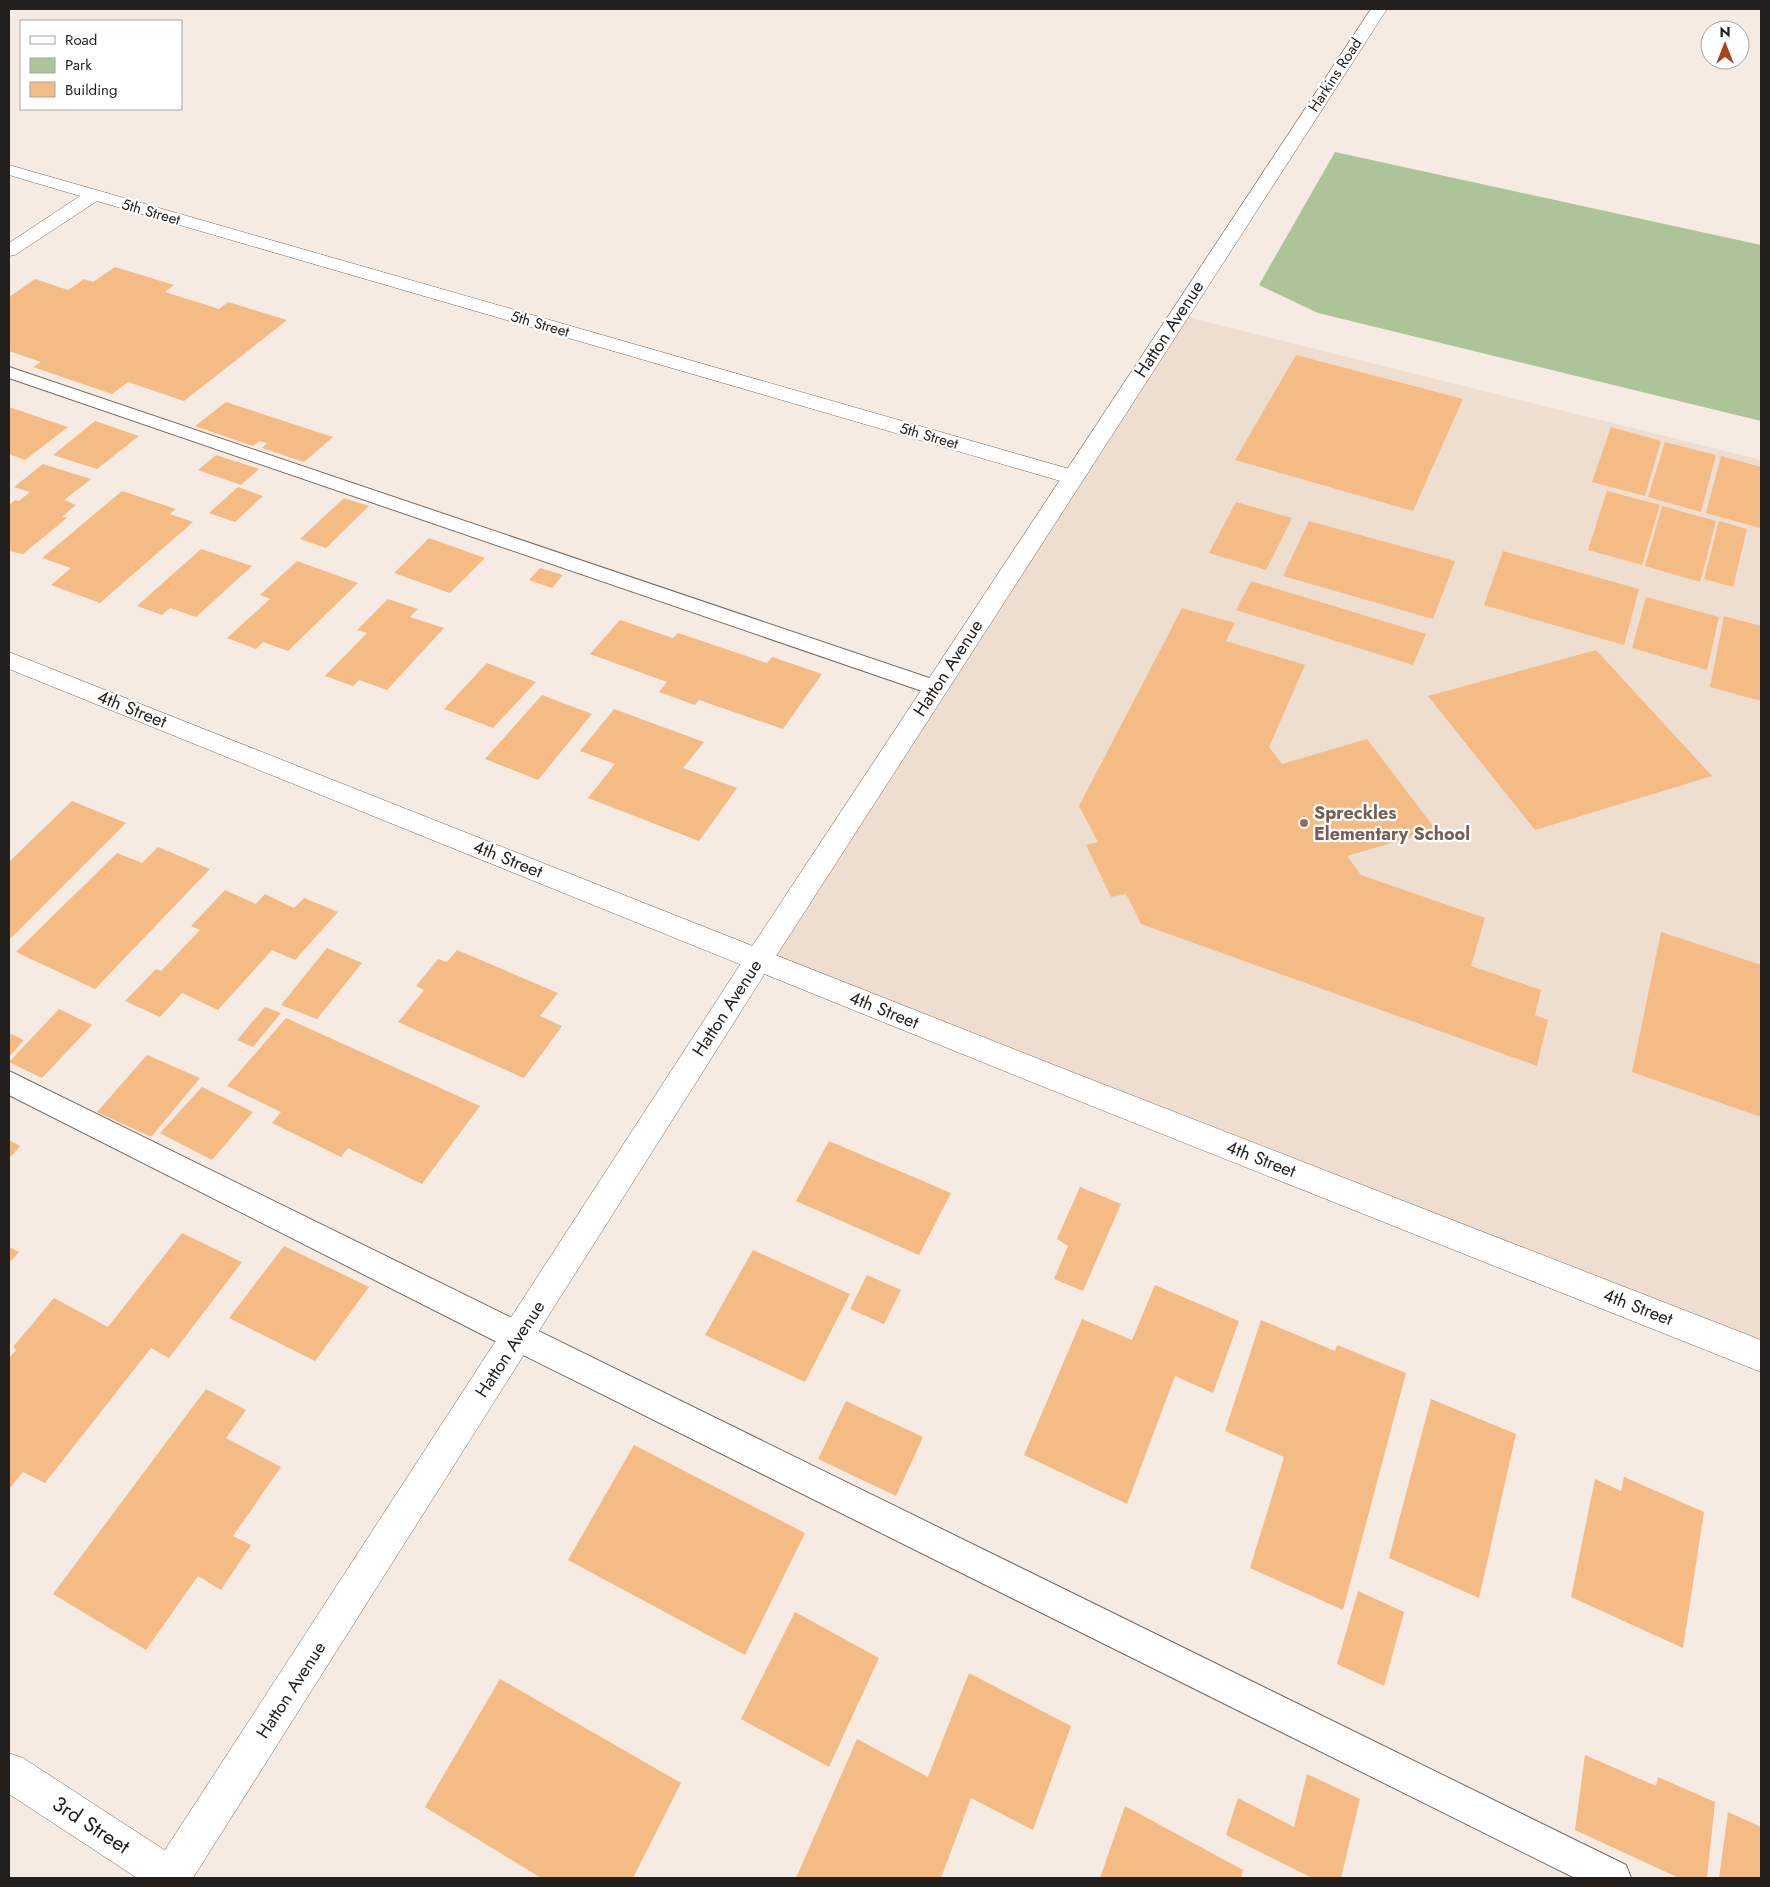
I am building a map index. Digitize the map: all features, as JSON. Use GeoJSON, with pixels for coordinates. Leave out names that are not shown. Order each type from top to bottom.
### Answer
{"type":"FeatureCollection","features":[{"type":"Feature","properties":{"kind":"street","name":"Harkins Road"},"geometry":{"type":"LineString","coordinates":[[1292,142],[1379,9]]}},
{"type":"Feature","properties":{"kind":"street","name":"Hatton Avenue"},"geometry":{"type":"LineString","coordinates":[[171,1878],[759,959],[1292,142]]}},
{"type":"Feature","properties":{"kind":"street","name":"5th Street"},"geometry":{"type":"LineString","coordinates":[[9,170],[1072,477]]}},
{"type":"Feature","properties":{"kind":"street"},"geometry":{"type":"LineString","coordinates":[[9,251],[94,195]]}},
{"type":"Feature","properties":{"kind":"street","name":"4th Street"},"geometry":{"type":"LineString","coordinates":[[9,660],[1054,1078],[1761,1356]]}},
{"type":"Feature","properties":{"kind":"street","name":"3rd Street"},"geometry":{"type":"LineString","coordinates":[[9,1772],[171,1878]]}},
{"type":"Feature","properties":{"kind":"lane"},"geometry":{"type":"LineString","coordinates":[[9,372],[936,688]]}},
{"type":"Feature","properties":{"kind":"lane"},"geometry":{"type":"LineString","coordinates":[[9,1082],[518,1337],[1613,1878]]}},
{"type":"Feature","properties":{"kind":"shaded area","name":"Spreckles Elementary School"},"geometry":{"type":"Polygon","coordinates":[[[1179,315],[1761,460],[1761,1356],[1054,1078],[759,959],[1179,315]]]}},
{"type":"Feature","properties":{"kind":"green space"},"geometry":{"type":"Polygon","coordinates":[[[1335,152],[1761,245],[1761,421],[1318,313],[1259,285],[1335,152]]]}},
{"type":"Feature","properties":{"kind":"building"},"geometry":{"type":"Polygon","coordinates":[[[115,267],[174,285],[165,292],[219,309],[228,302],[287,320],[184,401],[128,382],[112,394],[33,367],[41,362],[9,351],[9,297],[35,279],[68,290],[84,279],[93,282],[115,267]]]}},
{"type":"Feature","properties":{"kind":"building"},"geometry":{"type":"Polygon","coordinates":[[[1296,355],[1463,399],[1413,511],[1235,460],[1296,355]]]}},
{"type":"Feature","properties":{"kind":"building"},"geometry":{"type":"Polygon","coordinates":[[[226,402],[333,437],[304,462],[262,448],[267,443],[259,441],[253,446],[195,426],[226,402]]]}},
{"type":"Feature","properties":{"kind":"building"},"geometry":{"type":"Polygon","coordinates":[[[9,407],[68,427],[25,460],[9,454],[9,407]]]}},
{"type":"Feature","properties":{"kind":"building"},"geometry":{"type":"Polygon","coordinates":[[[95,421],[139,436],[97,469],[53,455],[95,421]]]}},
{"type":"Feature","properties":{"kind":"building"},"geometry":{"type":"Polygon","coordinates":[[[1611,427],[1661,441],[1645,496],[1592,482],[1611,427]]]}},
{"type":"Feature","properties":{"kind":"building"},"geometry":{"type":"Polygon","coordinates":[[[1665,442],[1716,455],[1701,512],[1648,497],[1665,442]]]}},
{"type":"Feature","properties":{"kind":"building"},"geometry":{"type":"Polygon","coordinates":[[[216,455],[259,469],[241,485],[198,470],[216,455]]]}},
{"type":"Feature","properties":{"kind":"building"},"geometry":{"type":"Polygon","coordinates":[[[1721,456],[1761,467],[1760,528],[1706,513],[1721,456]]]}},
{"type":"Feature","properties":{"kind":"building"},"geometry":{"type":"Polygon","coordinates":[[[43,464],[91,479],[64,500],[76,505],[62,517],[67,518],[23,554],[9,551],[9,505],[15,500],[19,501],[30,492],[14,487],[43,464]]]}},
{"type":"Feature","properties":{"kind":"building"},"geometry":{"type":"Polygon","coordinates":[[[238,487],[263,496],[235,522],[209,513],[238,487]]]}},
{"type":"Feature","properties":{"kind":"building"},"geometry":{"type":"Polygon","coordinates":[[[122,491],[176,509],[170,514],[193,522],[100,603],[51,585],[71,568],[42,558],[122,491]]]}},
{"type":"Feature","properties":{"kind":"building"},"geometry":{"type":"Polygon","coordinates":[[[1607,491],[1660,505],[1642,565],[1588,550],[1607,491]]]}},
{"type":"Feature","properties":{"kind":"building"},"geometry":{"type":"Polygon","coordinates":[[[344,498],[369,506],[326,548],[300,539],[344,498]]]}},
{"type":"Feature","properties":{"kind":"building"},"geometry":{"type":"Polygon","coordinates":[[[1236,502],[1292,518],[1266,570],[1209,553],[1236,502]]]}},
{"type":"Feature","properties":{"kind":"building"},"geometry":{"type":"Polygon","coordinates":[[[1662,506],[1716,521],[1700,582],[1645,566],[1662,506]]]}},
{"type":"Feature","properties":{"kind":"building"},"geometry":{"type":"Polygon","coordinates":[[[1309,521],[1455,561],[1433,619],[1283,576],[1309,521]]]}},
{"type":"Feature","properties":{"kind":"building"},"geometry":{"type":"Polygon","coordinates":[[[1719,521],[1747,529],[1733,587],[1704,579],[1719,521]]]}},
{"type":"Feature","properties":{"kind":"building"},"geometry":{"type":"Polygon","coordinates":[[[429,538],[485,558],[450,593],[394,573],[429,538]]]}},
{"type":"Feature","properties":{"kind":"building"},"geometry":{"type":"Polygon","coordinates":[[[201,549],[252,566],[196,617],[170,608],[162,615],[137,606],[201,549]]]}},
{"type":"Feature","properties":{"kind":"building"},"geometry":{"type":"Polygon","coordinates":[[[1503,551],[1639,589],[1624,645],[1484,605],[1503,551]]]}},
{"type":"Feature","properties":{"kind":"building"},"geometry":{"type":"Polygon","coordinates":[[[297,561],[358,583],[288,651],[263,642],[256,649],[227,638],[270,599],[260,595],[297,561]]]}},
{"type":"Feature","properties":{"kind":"building"},"geometry":{"type":"Polygon","coordinates":[[[540,568],[563,575],[552,588],[529,580],[540,568]]]}},
{"type":"Feature","properties":{"kind":"building"},"geometry":{"type":"Polygon","coordinates":[[[1251,581],[1426,634],[1413,665],[1236,610],[1251,581]]]}},
{"type":"Feature","properties":{"kind":"building"},"geometry":{"type":"Polygon","coordinates":[[[1646,597],[1719,617],[1707,670],[1632,648],[1646,597]]]}},
{"type":"Feature","properties":{"kind":"building"},"geometry":{"type":"Polygon","coordinates":[[[388,599],[418,609],[410,617],[444,628],[387,690],[359,680],[353,686],[325,676],[367,633],[357,630],[388,599]]]}},
{"type":"Feature","properties":{"kind":"building"},"geometry":{"type":"Polygon","coordinates":[[[1182,608],[1235,623],[1226,641],[1305,665],[1269,747],[1282,764],[1367,739],[1436,830],[1347,856],[1361,875],[1485,918],[1471,966],[1541,990],[1535,1015],[1548,1020],[1537,1066],[1141,924],[1126,894],[1111,897],[1086,845],[1098,842],[1079,806],[1182,608]]]}},
{"type":"Feature","properties":{"kind":"building"},"geometry":{"type":"Polygon","coordinates":[[[1724,616],[1761,626],[1761,701],[1710,687],[1724,616]]]}},
{"type":"Feature","properties":{"kind":"building"},"geometry":{"type":"Polygon","coordinates":[[[620,620],[673,638],[678,633],[767,663],[772,657],[822,674],[783,729],[699,700],[695,705],[659,692],[667,682],[590,654],[620,620]]]}},
{"type":"Feature","properties":{"kind":"building"},"geometry":{"type":"Polygon","coordinates":[[[1596,650],[1712,776],[1535,830],[1428,696],[1596,650]]]}},
{"type":"Feature","properties":{"kind":"building"},"geometry":{"type":"Polygon","coordinates":[[[487,663],[536,682],[493,728],[444,709],[487,663]]]}},
{"type":"Feature","properties":{"kind":"building"},"geometry":{"type":"Polygon","coordinates":[[[542,695],[592,714],[538,780],[485,759],[542,695]]]}},
{"type":"Feature","properties":{"kind":"building"},"geometry":{"type":"Polygon","coordinates":[[[614,709],[704,742],[683,768],[737,788],[699,841],[588,798],[615,764],[580,751],[614,709]]]}},
{"type":"Feature","properties":{"kind":"building"},"geometry":{"type":"Polygon","coordinates":[[[72,801],[126,823],[9,940],[9,862],[72,801]]]}},
{"type":"Feature","properties":{"kind":"building"},"geometry":{"type":"Polygon","coordinates":[[[158,847],[210,869],[95,989],[16,952],[117,853],[142,863],[158,847]]]}},
{"type":"Feature","properties":{"kind":"building"},"geometry":{"type":"Polygon","coordinates":[[[225,890],[256,904],[265,894],[294,908],[304,898],[338,912],[295,960],[272,950],[218,1010],[182,993],[160,1017],[125,1001],[156,969],[161,971],[200,930],[191,926],[225,890]]]}},
{"type":"Feature","properties":{"kind":"building"},"geometry":{"type":"Polygon","coordinates":[[[1661,932],[1761,965],[1761,1117],[1632,1072],[1661,932]]]}},
{"type":"Feature","properties":{"kind":"building"},"geometry":{"type":"Polygon","coordinates":[[[327,948],[362,963],[317,1019],[281,1005],[327,948]]]}},
{"type":"Feature","properties":{"kind":"building"},"geometry":{"type":"Polygon","coordinates":[[[457,950],[558,993],[540,1016],[562,1026],[524,1078],[398,1022],[424,990],[416,986],[438,959],[447,962],[457,950]]]}},
{"type":"Feature","properties":{"kind":"building"},"geometry":{"type":"Polygon","coordinates":[[[265,1007],[281,1013],[253,1047],[237,1040],[265,1007]]]}},
{"type":"Feature","properties":{"kind":"building"},"geometry":{"type":"Polygon","coordinates":[[[59,1009],[92,1025],[42,1078],[9,1062],[59,1009]]]}},
{"type":"Feature","properties":{"kind":"building"},"geometry":{"type":"Polygon","coordinates":[[[286,1018],[480,1106],[422,1184],[348,1148],[341,1157],[272,1123],[281,1112],[227,1086],[286,1018]]]}},
{"type":"Feature","properties":{"kind":"building"},"geometry":{"type":"Polygon","coordinates":[[[9,1033],[24,1040],[9,1057],[9,1033]]]}},
{"type":"Feature","properties":{"kind":"building"},"geometry":{"type":"Polygon","coordinates":[[[147,1055],[200,1078],[151,1137],[97,1112],[147,1055]]]}},
{"type":"Feature","properties":{"kind":"building"},"geometry":{"type":"Polygon","coordinates":[[[202,1087],[253,1112],[212,1160],[160,1133],[202,1087]]]}},
{"type":"Feature","properties":{"kind":"building"},"geometry":{"type":"Polygon","coordinates":[[[9,1140],[20,1146],[9,1159],[9,1140]]]}},
{"type":"Feature","properties":{"kind":"building"},"geometry":{"type":"Polygon","coordinates":[[[829,1141],[951,1193],[919,1255],[796,1201],[829,1141]]]}},
{"type":"Feature","properties":{"kind":"building"},"geometry":{"type":"Polygon","coordinates":[[[1080,1187],[1121,1204],[1083,1291],[1054,1279],[1068,1246],[1057,1239],[1080,1187]]]}},
{"type":"Feature","properties":{"kind":"building"},"geometry":{"type":"Polygon","coordinates":[[[182,1233],[242,1262],[169,1358],[151,1348],[45,1483],[23,1472],[9,1489],[9,1358],[16,1350],[13,1347],[54,1298],[108,1327],[182,1233]]]}},
{"type":"Feature","properties":{"kind":"building"},"geometry":{"type":"Polygon","coordinates":[[[284,1246],[369,1287],[315,1361],[229,1318],[284,1246]]]}},
{"type":"Feature","properties":{"kind":"building"},"geometry":{"type":"Polygon","coordinates":[[[9,1247],[19,1252],[9,1263],[9,1247]]]}},
{"type":"Feature","properties":{"kind":"building"},"geometry":{"type":"Polygon","coordinates":[[[753,1250],[850,1294],[805,1382],[705,1335],[753,1250]]]}},
{"type":"Feature","properties":{"kind":"building"},"geometry":{"type":"Polygon","coordinates":[[[867,1275],[901,1290],[884,1324],[850,1309],[867,1275]]]}},
{"type":"Feature","properties":{"kind":"building"},"geometry":{"type":"Polygon","coordinates":[[[1155,1285],[1239,1321],[1213,1393],[1175,1376],[1127,1504],[1024,1455],[1082,1319],[1132,1340],[1155,1285]]]}},
{"type":"Feature","properties":{"kind":"building"},"geometry":{"type":"Polygon","coordinates":[[[1261,1320],[1335,1351],[1337,1345],[1406,1373],[1343,1610],[1250,1568],[1284,1457],[1225,1431],[1261,1320]]]}},
{"type":"Feature","properties":{"kind":"building"},"geometry":{"type":"Polygon","coordinates":[[[206,1389],[246,1410],[226,1438],[281,1467],[233,1536],[251,1545],[221,1590],[198,1576],[146,1650],[53,1594],[206,1389]]]}},
{"type":"Feature","properties":{"kind":"building"},"geometry":{"type":"Polygon","coordinates":[[[1431,1399],[1516,1434],[1479,1598],[1389,1558],[1431,1399]]]}},
{"type":"Feature","properties":{"kind":"building"},"geometry":{"type":"Polygon","coordinates":[[[846,1401],[923,1437],[896,1496],[818,1459],[846,1401]]]}},
{"type":"Feature","properties":{"kind":"building"},"geometry":{"type":"Polygon","coordinates":[[[634,1445],[805,1533],[745,1655],[568,1560],[634,1445]]]}},
{"type":"Feature","properties":{"kind":"building"},"geometry":{"type":"Polygon","coordinates":[[[1624,1477],[1704,1512],[1683,1648],[1571,1597],[1595,1479],[1621,1491],[1624,1477]]]}},
{"type":"Feature","properties":{"kind":"building"},"geometry":{"type":"Polygon","coordinates":[[[1358,1591],[1404,1612],[1384,1686],[1337,1664],[1358,1591]]]}},
{"type":"Feature","properties":{"kind":"building"},"geometry":{"type":"Polygon","coordinates":[[[795,1612],[879,1658],[829,1767],[741,1719],[795,1612]]]}},
{"type":"Feature","properties":{"kind":"building"},"geometry":{"type":"Polygon","coordinates":[[[969,1673],[1071,1726],[1033,1830],[971,1798],[941,1878],[796,1878],[857,1739],[928,1777],[969,1673]]]}},
{"type":"Feature","properties":{"kind":"building"},"geometry":{"type":"Polygon","coordinates":[[[500,1679],[681,1783],[633,1878],[541,1878],[425,1807],[500,1679]]]}},
{"type":"Feature","properties":{"kind":"building"},"geometry":{"type":"Polygon","coordinates":[[[1585,1755],[1656,1786],[1658,1777],[1715,1802],[1707,1878],[1679,1878],[1575,1830],[1585,1755]]]}},
{"type":"Feature","properties":{"kind":"building"},"geometry":{"type":"Polygon","coordinates":[[[1307,1774],[1360,1799],[1341,1878],[1312,1878],[1226,1835],[1238,1798],[1294,1827],[1307,1774]]]}},
{"type":"Feature","properties":{"kind":"building"},"geometry":{"type":"Polygon","coordinates":[[[1125,1806],[1243,1870],[1241,1878],[1100,1878],[1125,1806]]]}},
{"type":"Feature","properties":{"kind":"building"},"geometry":{"type":"Polygon","coordinates":[[[1728,1812],[1761,1827],[1761,1878],[1719,1878],[1728,1812]]]}},
{"type":"Feature","properties":{"kind":"place","name":"Spreckles Elementary School"},"geometry":{"type":"Point","coordinates":[1304,823]}}]}
